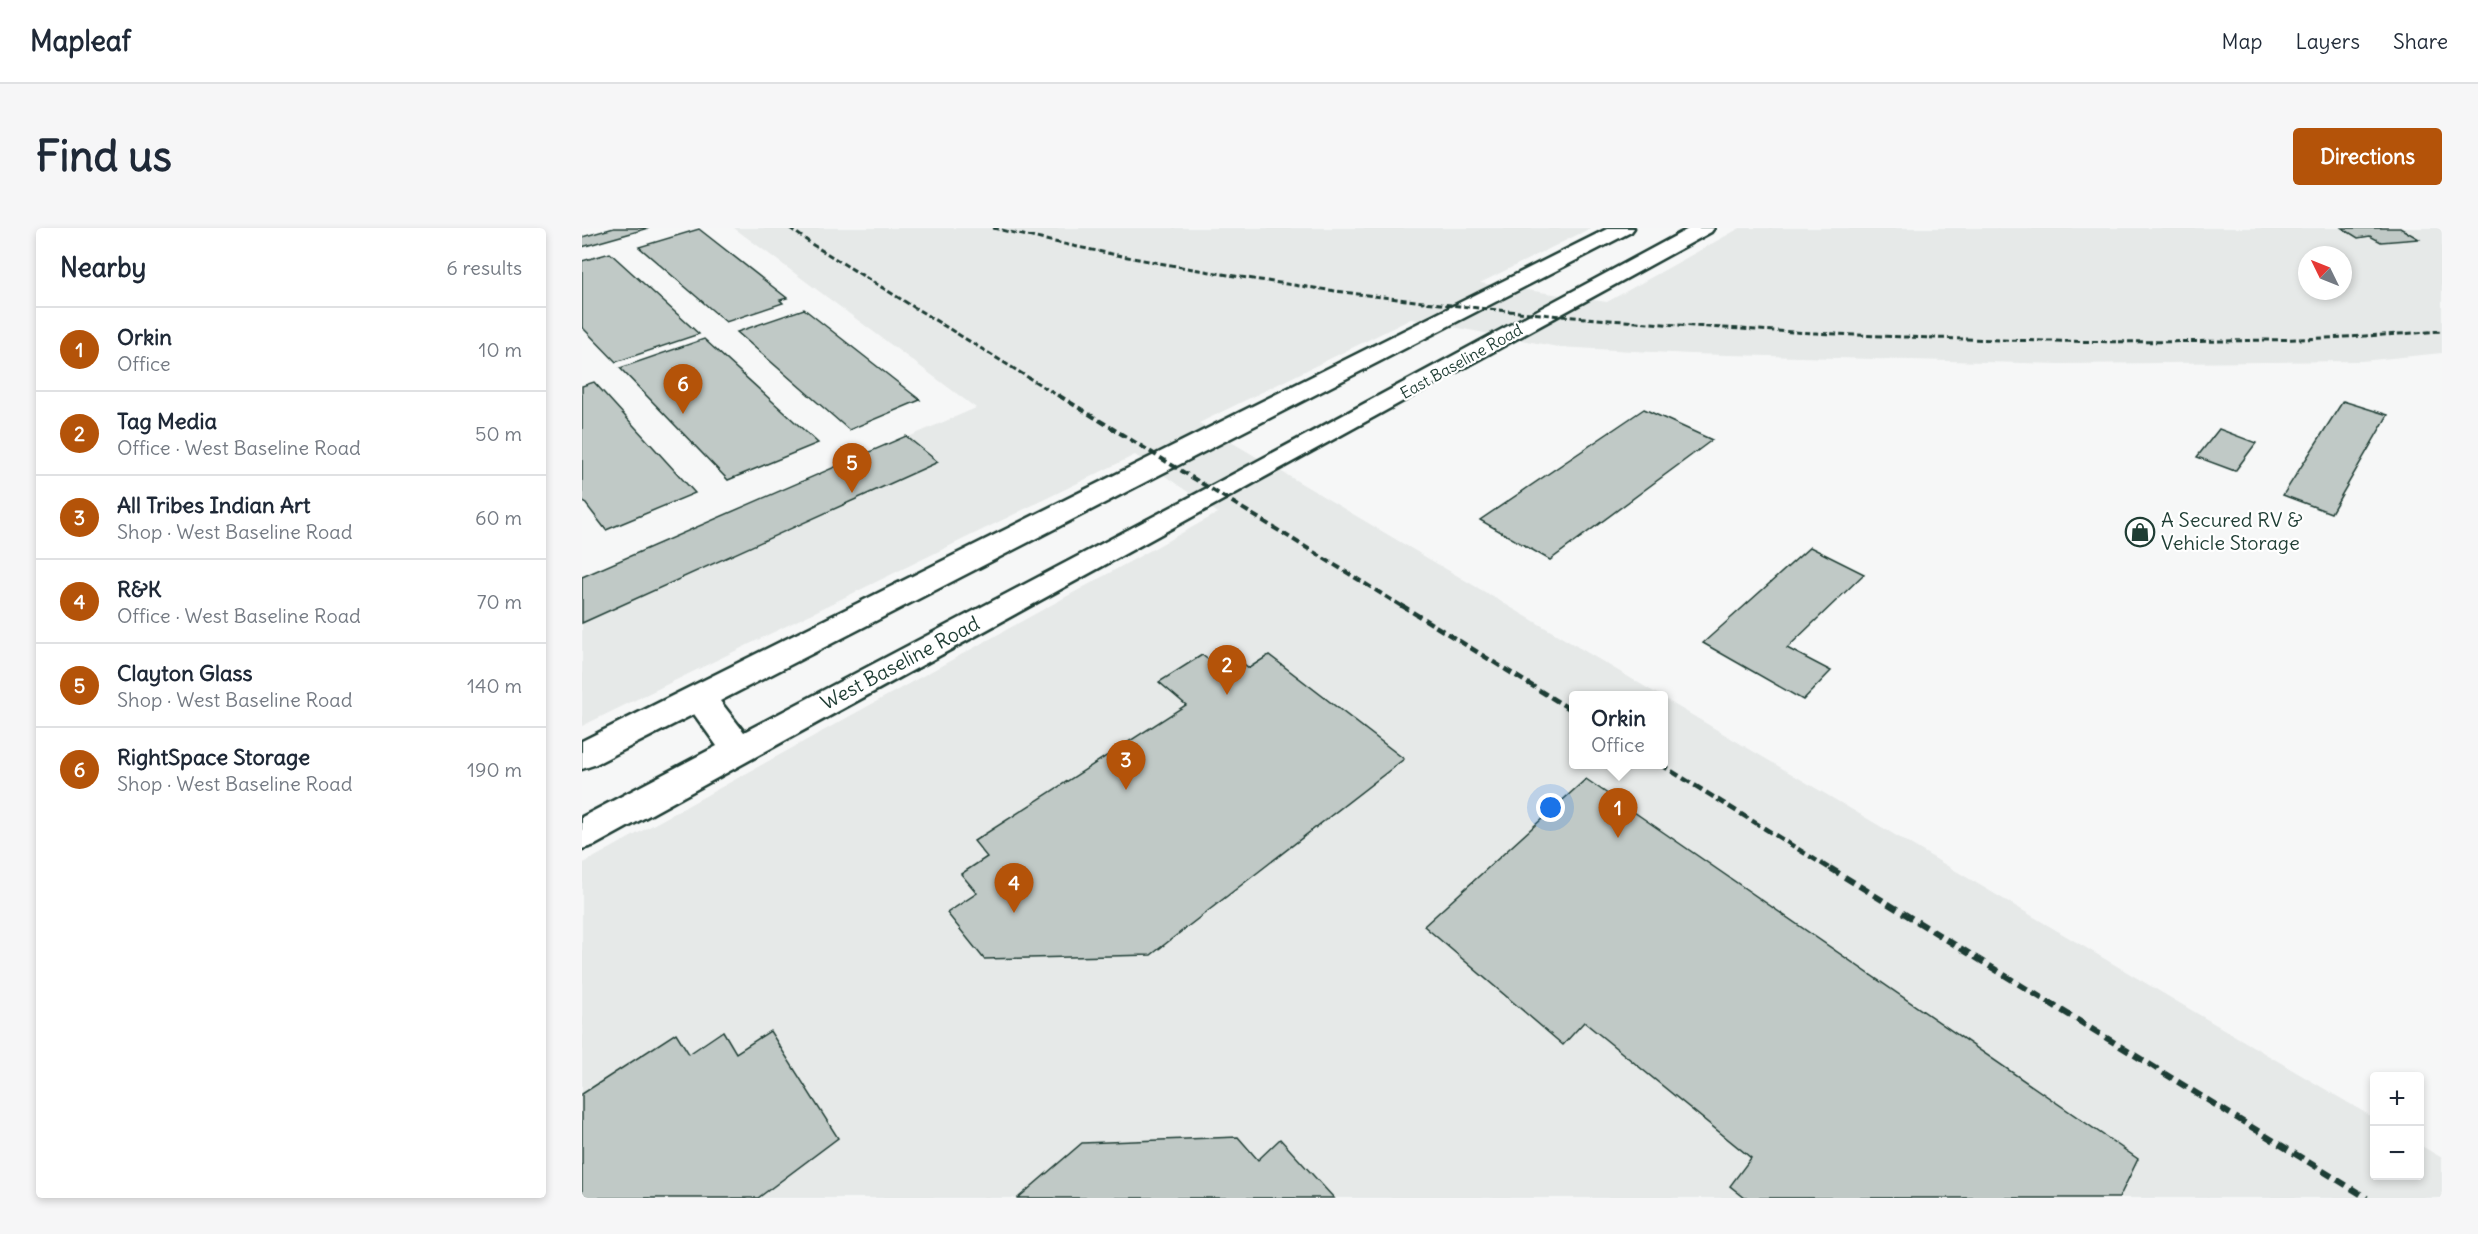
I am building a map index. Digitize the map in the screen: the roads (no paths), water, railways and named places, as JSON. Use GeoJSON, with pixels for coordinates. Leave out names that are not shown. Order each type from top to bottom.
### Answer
{"type":"FeatureCollection","features":[{"type":"Feature","properties":{"kind":"main road","name":"East Baseline Road"},"geometry":{"type":"LineString","coordinates":[[1218,493],[1704,228]]}},
{"type":"Feature","properties":{"kind":"main road"},"geometry":{"type":"LineString","coordinates":[[1615,278],[1608,269],[1609,263],[1633,233]]}},
{"type":"Feature","properties":{"kind":"main road"},"geometry":{"type":"LineString","coordinates":[[582,756],[1167,461],[1633,233]]}},
{"type":"Feature","properties":{"kind":"main road","name":"West Baseline Road"},"geometry":{"type":"LineString","coordinates":[[582,834],[1218,493]]}},
{"type":"Feature","properties":{"kind":"main road"},"geometry":{"type":"LineString","coordinates":[[699,697],[739,750]]}},
{"type":"Feature","properties":{"kind":"railway"},"geometry":{"type":"LineString","coordinates":[[790,228],[813,245],[1060,397]]}},
{"type":"Feature","properties":{"kind":"railway"},"geometry":{"type":"LineString","coordinates":[[993,228],[1094,250],[1298,286],[1607,320],[1813,333],[2049,341],[2285,339],[2442,331]]}},
{"type":"Feature","properties":{"kind":"railway"},"geometry":{"type":"LineString","coordinates":[[1058,395],[1403,607]]}},
{"type":"Feature","properties":{"kind":"railway"},"geometry":{"type":"LineString","coordinates":[[1401,605],[1569,709]]}},
{"type":"Feature","properties":{"kind":"railway"},"geometry":{"type":"LineString","coordinates":[[1668,769],[1832,870]]}},
{"type":"Feature","properties":{"kind":"railway"},"geometry":{"type":"LineString","coordinates":[[1830,868],[2367,1198]]}},
{"type":"Feature","properties":{"kind":"place","name":"RightSpace Storage"},"geometry":{"type":"Point","coordinates":[683,414]}},
{"type":"Feature","properties":{"kind":"place","name":"Clayton Glass"},"geometry":{"type":"Point","coordinates":[852,493]}},
{"type":"Feature","properties":{"kind":"place","name":"A Secured RV & Vehicle Storage"},"geometry":{"type":"Point","coordinates":[2140,532]}},
{"type":"Feature","properties":{"kind":"place","name":"Tag Media"},"geometry":{"type":"Point","coordinates":[1227,695]}},
{"type":"Feature","properties":{"kind":"place","name":"All Tribes Indian Art"},"geometry":{"type":"Point","coordinates":[1126,790]}},
{"type":"Feature","properties":{"kind":"place","name":"Orkin"},"geometry":{"type":"Point","coordinates":[1618,838]}},
{"type":"Feature","properties":{"kind":"place","name":"R&K"},"geometry":{"type":"Point","coordinates":[1014,913]}}]}
